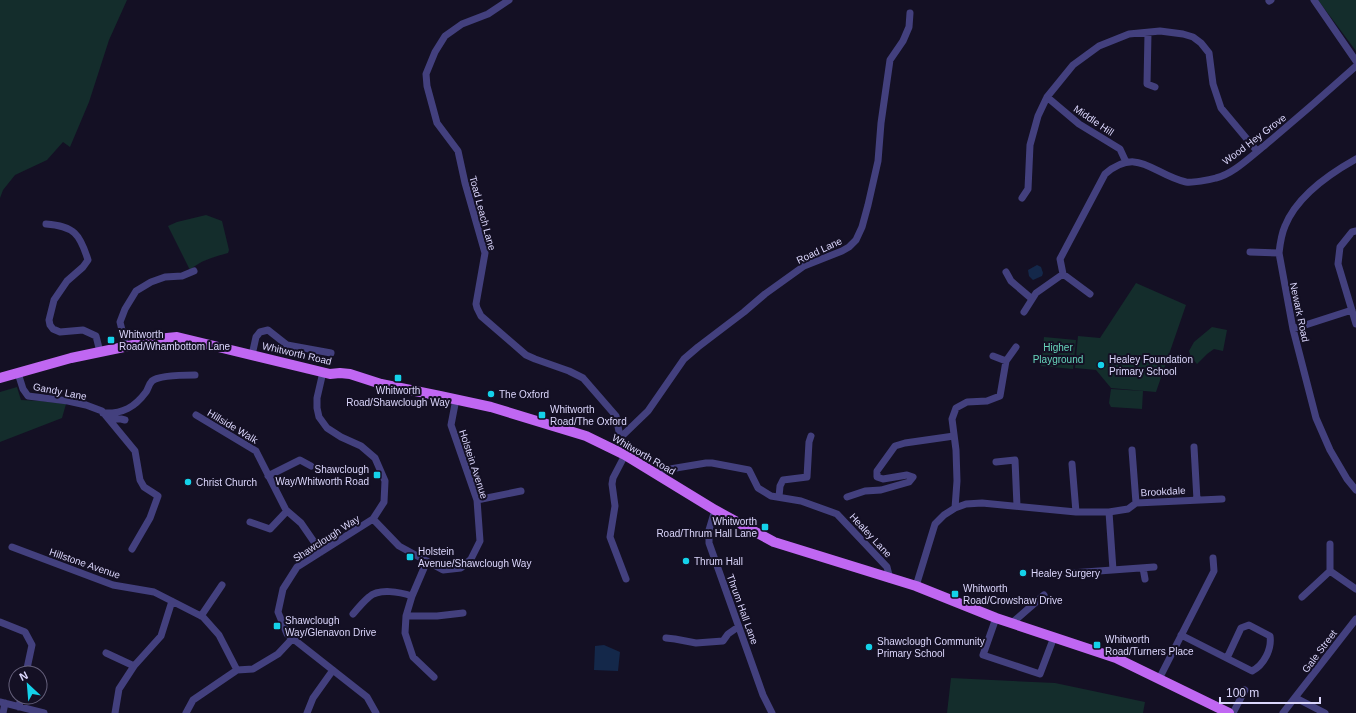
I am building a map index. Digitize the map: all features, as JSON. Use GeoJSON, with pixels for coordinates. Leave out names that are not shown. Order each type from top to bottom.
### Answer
{"type":"FeatureCollection","features":[{"type":"Feature","properties":{"kind":"main road","name":"Whitworth Road"},"geometry":{"type":"LineString","coordinates":[[0,378],[71,358],[177,337],[330,374],[350,374],[381,384],[491,407],[586,436],[625,455],[715,510],[774,542],[916,586],[996,618],[1116,658],[1228,713]]}},
{"type":"Feature","properties":{"kind":"street","name":"Toad Leach Lane"},"geometry":{"type":"LineString","coordinates":[[510,0],[488,14],[462,24],[446,36],[435,52],[426,74],[427,86],[437,123],[458,151],[465,183],[485,252],[476,304],[477,308],[481,316],[526,355],[569,371],[583,378],[616,416],[625,455]]}},
{"type":"Feature","properties":{"kind":"street"},"geometry":{"type":"LineString","coordinates":[[1314,0],[1356,61]]}},
{"type":"Feature","properties":{"kind":"street","name":"Road Lane"},"geometry":{"type":"LineString","coordinates":[[620,438],[648,412],[684,359],[698,347],[765,294],[804,266],[842,251],[856,240],[862,228],[878,161],[881,123],[890,60],[903,41],[909,27],[910,13]]}},
{"type":"Feature","properties":{"kind":"street"},"geometry":{"type":"LineString","coordinates":[[1022,198],[1028,189],[1030,145],[1038,116],[1046,97],[1073,65],[1100,46],[1129,34],[1160,31],[1183,34],[1193,37],[1201,44],[1209,53],[1213,84],[1221,108],[1257,151]]}},
{"type":"Feature","properties":{"kind":"street"},"geometry":{"type":"LineString","coordinates":[[1148,33],[1147,84],[1155,87]]}},
{"type":"Feature","properties":{"kind":"street","name":"Wood Hey Grove"},"geometry":{"type":"LineString","coordinates":[[1126,162],[1139,162],[1170,177],[1187,182],[1217,178],[1234,169],[1257,151],[1309,109],[1356,66]]}},
{"type":"Feature","properties":{"kind":"street","name":"Middle Hill"},"geometry":{"type":"LineString","coordinates":[[1046,97],[1079,124],[1120,150],[1126,162]]}},
{"type":"Feature","properties":{"kind":"street","name":"Newark Road"},"geometry":{"type":"LineString","coordinates":[[1356,160],[1333,172],[1309,192],[1292,213],[1285,226],[1280,241],[1279,253],[1293,329],[1316,418],[1330,450],[1347,479],[1356,490]]}},
{"type":"Feature","properties":{"kind":"street"},"geometry":{"type":"LineString","coordinates":[[1090,294],[1063,274],[1060,259],[1105,174],[1115,165],[1126,162]]}},
{"type":"Feature","properties":{"kind":"street"},"geometry":{"type":"LineString","coordinates":[[46,224],[61,225],[69,228],[82,242],[88,260],[83,267],[67,281],[54,300],[49,320],[50,325],[53,329],[60,332],[83,330],[96,336],[100,352]]}},
{"type":"Feature","properties":{"kind":"street"},"geometry":{"type":"LineString","coordinates":[[1356,231],[1352,232],[1340,247],[1338,264],[1356,324]]}},
{"type":"Feature","properties":{"kind":"street"},"geometry":{"type":"LineString","coordinates":[[1250,252],[1279,253]]}},
{"type":"Feature","properties":{"kind":"street"},"geometry":{"type":"LineString","coordinates":[[126,346],[120,322],[125,309],[136,291],[151,282],[165,277],[182,276],[194,271]]}},
{"type":"Feature","properties":{"kind":"street"},"geometry":{"type":"LineString","coordinates":[[1006,272],[1011,281],[1032,299]]}},
{"type":"Feature","properties":{"kind":"street"},"geometry":{"type":"LineString","coordinates":[[1024,312],[1036,293],[1063,274]]}},
{"type":"Feature","properties":{"kind":"street"},"geometry":{"type":"LineString","coordinates":[[1293,329],[1352,310]]}},
{"type":"Feature","properties":{"kind":"street"},"geometry":{"type":"LineString","coordinates":[[252,355],[256,337],[260,332],[268,330],[287,345],[331,353]]}},
{"type":"Feature","properties":{"kind":"street"},"geometry":{"type":"LineString","coordinates":[[916,586],[935,524],[944,514],[955,508],[957,480],[952,419],[956,408],[967,402],[986,401],[1000,396],[1006,361],[1016,347]]}},
{"type":"Feature","properties":{"kind":"street"},"geometry":{"type":"LineString","coordinates":[[993,356],[1006,361]]}},
{"type":"Feature","properties":{"kind":"street","name":"Shawclough Way"},"geometry":{"type":"LineString","coordinates":[[323,372],[317,398],[319,417],[327,428],[341,437],[361,446],[375,458],[385,481],[384,502],[373,519],[297,567],[283,589],[278,612],[287,634],[367,697],[376,713]]}},
{"type":"Feature","properties":{"kind":"street","name":"Gandy Lane"},"geometry":{"type":"LineString","coordinates":[[18,373],[23,389],[28,396],[68,401],[86,405],[102,411],[137,454],[140,480],[144,486],[158,496],[150,518],[132,549]]}},
{"type":"Feature","properties":{"kind":"street"},"geometry":{"type":"LineString","coordinates":[[104,413],[129,409],[138,402],[152,381],[168,376],[195,374]]}},
{"type":"Feature","properties":{"kind":"street","name":"Holstein Avenue"},"geometry":{"type":"LineString","coordinates":[[373,519],[400,546],[443,570],[461,568],[471,559],[480,541],[477,500],[451,425],[456,399]]}},
{"type":"Feature","properties":{"kind":"street","name":"Hillside Walk"},"geometry":{"type":"LineString","coordinates":[[196,415],[256,451],[287,511],[301,523],[321,552]]}},
{"type":"Feature","properties":{"kind":"street"},"geometry":{"type":"LineString","coordinates":[[109,419],[125,420]]}},
{"type":"Feature","properties":{"kind":"street"},"geometry":{"type":"LineString","coordinates":[[779,497],[780,486],[783,480],[806,477],[809,442],[811,436]]}},
{"type":"Feature","properties":{"kind":"street"},"geometry":{"type":"LineString","coordinates":[[847,497],[865,491],[881,490],[912,480],[913,477],[907,475],[883,479],[877,477],[877,471],[895,446],[905,443],[954,436]]}},
{"type":"Feature","properties":{"kind":"street","name":"Brookdale"},"geometry":{"type":"LineString","coordinates":[[1194,447],[1197,500]]}},
{"type":"Feature","properties":{"kind":"street"},"geometry":{"type":"LineString","coordinates":[[1132,450],[1136,503]]}},
{"type":"Feature","properties":{"kind":"street"},"geometry":{"type":"LineString","coordinates":[[625,455],[613,478],[612,484],[615,506],[610,537],[626,579]]}},
{"type":"Feature","properties":{"kind":"street"},"geometry":{"type":"LineString","coordinates":[[268,476],[300,460],[311,466]]}},
{"type":"Feature","properties":{"kind":"street"},"geometry":{"type":"LineString","coordinates":[[996,462],[1015,460],[1017,506]]}},
{"type":"Feature","properties":{"kind":"street","name":"Healey Lane"},"geometry":{"type":"LineString","coordinates":[[656,473],[664,470],[712,462],[749,470],[758,488],[771,496],[801,501],[837,514],[887,567],[890,579]]}},
{"type":"Feature","properties":{"kind":"street"},"geometry":{"type":"LineString","coordinates":[[1072,464],[1076,512]]}},
{"type":"Feature","properties":{"kind":"street"},"geometry":{"type":"LineString","coordinates":[[477,500],[521,491]]}},
{"type":"Feature","properties":{"kind":"street","name":"Brookdale"},"geometry":{"type":"LineString","coordinates":[[955,508],[966,504],[982,503],[1076,512],[1108,512],[1128,509],[1136,503],[1222,499]]}},
{"type":"Feature","properties":{"kind":"street","name":"Thrum Hall Lane"},"geometry":{"type":"LineString","coordinates":[[715,510],[708,530],[709,543],[763,696],[772,713]]}},
{"type":"Feature","properties":{"kind":"street"},"geometry":{"type":"LineString","coordinates":[[250,522],[270,529],[287,511]]}},
{"type":"Feature","properties":{"kind":"street"},"geometry":{"type":"LineString","coordinates":[[1108,512],[1113,570]]}},
{"type":"Feature","properties":{"kind":"street"},"geometry":{"type":"LineString","coordinates":[[1302,597],[1330,571],[1330,544]]}},
{"type":"Feature","properties":{"kind":"street","name":"Hillstone Avenue"},"geometry":{"type":"LineString","coordinates":[[12,548],[113,584],[154,592],[201,616],[219,635],[237,670]]}},
{"type":"Feature","properties":{"kind":"street"},"geometry":{"type":"LineString","coordinates":[[1159,679],[1214,571],[1213,558]]}},
{"type":"Feature","properties":{"kind":"street"},"geometry":{"type":"LineString","coordinates":[[427,561],[412,596],[406,616],[405,633],[413,657],[434,677]]}},
{"type":"Feature","properties":{"kind":"street"},"geometry":{"type":"LineString","coordinates":[[1072,573],[1154,567]]}},
{"type":"Feature","properties":{"kind":"street"},"geometry":{"type":"LineString","coordinates":[[1143,568],[1145,579]]}},
{"type":"Feature","properties":{"kind":"street"},"geometry":{"type":"LineString","coordinates":[[1330,571],[1356,589]]}},
{"type":"Feature","properties":{"kind":"street"},"geometry":{"type":"LineString","coordinates":[[201,616],[222,585]]}},
{"type":"Feature","properties":{"kind":"street"},"geometry":{"type":"LineString","coordinates":[[354,614],[370,596],[386,591],[412,596]]}},
{"type":"Feature","properties":{"kind":"street"},"geometry":{"type":"LineString","coordinates":[[1012,623],[1044,595]]}},
{"type":"Feature","properties":{"kind":"street"},"geometry":{"type":"LineString","coordinates":[[115,713],[119,689],[134,666],[161,636],[172,601]]}},
{"type":"Feature","properties":{"kind":"street"},"geometry":{"type":"LineString","coordinates":[[406,616],[436,616],[463,613]]}},
{"type":"Feature","properties":{"kind":"street"},"geometry":{"type":"LineString","coordinates":[[996,618],[983,655],[1040,674],[1054,637]]}},
{"type":"Feature","properties":{"kind":"street","name":"Gale Street"},"geometry":{"type":"LineString","coordinates":[[1283,713],[1356,619]]}},
{"type":"Feature","properties":{"kind":"street"},"geometry":{"type":"LineString","coordinates":[[0,622],[25,632],[32,645],[28,665]]}},
{"type":"Feature","properties":{"kind":"street"},"geometry":{"type":"LineString","coordinates":[[1182,635],[1252,671],[1260,667],[1271,645],[1270,636],[1248,626],[1241,628],[1227,658]]}},
{"type":"Feature","properties":{"kind":"street"},"geometry":{"type":"LineString","coordinates":[[666,638],[696,644],[723,641],[728,634],[738,627]]}},
{"type":"Feature","properties":{"kind":"street"},"geometry":{"type":"LineString","coordinates":[[186,713],[193,700],[237,670],[253,669],[278,654],[292,638]]}},
{"type":"Feature","properties":{"kind":"street"},"geometry":{"type":"LineString","coordinates":[[106,653],[134,666]]}},
{"type":"Feature","properties":{"kind":"street"},"geometry":{"type":"LineString","coordinates":[[307,713],[313,698],[333,670]]}},
{"type":"Feature","properties":{"kind":"street"},"geometry":{"type":"LineString","coordinates":[[1233,713],[1245,690]]}},
{"type":"Feature","properties":{"kind":"street"},"geometry":{"type":"LineString","coordinates":[[1296,698],[1324,713]]}},
{"type":"Feature","properties":{"kind":"street"},"geometry":{"type":"LineString","coordinates":[[3,713],[3,703],[44,713]]}},
{"type":"Feature","properties":{"kind":"green space"},"geometry":{"type":"Polygon","coordinates":[[[0,0],[127,0],[109,40],[89,102],[70,147],[63,142],[47,160],[15,175],[3,190],[0,198],[0,0]]]}},
{"type":"Feature","properties":{"kind":"green space"},"geometry":{"type":"Polygon","coordinates":[[[1318,0],[1356,0],[1356,51],[1318,0]]]}},
{"type":"Feature","properties":{"kind":"green space"},"geometry":{"type":"Polygon","coordinates":[[[206,215],[222,221],[229,250],[228,253],[203,261],[190,270],[168,226],[177,222],[206,215]]]}},
{"type":"Feature","properties":{"kind":"green space"},"geometry":{"type":"Polygon","coordinates":[[[1136,283],[1186,305],[1156,392],[1111,388],[1096,370],[1075,368],[1078,336],[1100,338],[1136,283]]]}},
{"type":"Feature","properties":{"kind":"green space"},"geometry":{"type":"Polygon","coordinates":[[[1212,327],[1227,330],[1223,351],[1214,349],[1197,364],[1191,357],[1189,351],[1194,342],[1212,327]]]}},
{"type":"Feature","properties":{"kind":"green space","name":"Higher Playground"},"geometry":{"type":"Polygon","coordinates":[[[1044,337],[1076,340],[1073,369],[1041,366],[1044,337]]]}},
{"type":"Feature","properties":{"kind":"green space"},"geometry":{"type":"Polygon","coordinates":[[[17,387],[21,400],[66,404],[62,418],[0,442],[0,392],[17,387]]]}},
{"type":"Feature","properties":{"kind":"green space"},"geometry":{"type":"Polygon","coordinates":[[[1111,389],[1143,391],[1142,409],[1111,407],[1109,403],[1111,389]]]}},
{"type":"Feature","properties":{"kind":"green space"},"geometry":{"type":"Polygon","coordinates":[[[951,678],[1055,683],[1145,702],[1143,713],[947,713],[951,678]]]}},
{"type":"Feature","properties":{"kind":"water"},"geometry":{"type":"Polygon","coordinates":[[[1037,265],[1041,267],[1043,273],[1042,276],[1033,280],[1029,276],[1028,270],[1037,265]]]}},
{"type":"Feature","properties":{"kind":"water"},"geometry":{"type":"Polygon","coordinates":[[[604,645],[620,652],[618,671],[594,670],[595,646],[604,645]]]}},
{"type":"Feature","properties":{"kind":"place","name":"Whitworth Road/Whambottom Lane"},"geometry":{"type":"Point","coordinates":[111,340]}},
{"type":"Feature","properties":{"kind":"place","name":"Healey Foundation Primary School"},"geometry":{"type":"Point","coordinates":[1101,365]}},
{"type":"Feature","properties":{"kind":"place","name":"Whitworth Road/Shawclough Way"},"geometry":{"type":"Point","coordinates":[398,378]}},
{"type":"Feature","properties":{"kind":"place","name":"The Oxford"},"geometry":{"type":"Point","coordinates":[491,394]}},
{"type":"Feature","properties":{"kind":"place","name":"Whitworth Road/The Oxford"},"geometry":{"type":"Point","coordinates":[542,415]}},
{"type":"Feature","properties":{"kind":"place","name":"Shawclough Way/Whitworth Road"},"geometry":{"type":"Point","coordinates":[377,475]}},
{"type":"Feature","properties":{"kind":"place","name":"Christ Church"},"geometry":{"type":"Point","coordinates":[188,482]}},
{"type":"Feature","properties":{"kind":"place","name":"Whitworth Road/Thrum Hall Lane"},"geometry":{"type":"Point","coordinates":[765,527]}},
{"type":"Feature","properties":{"kind":"place","name":"Holstein Avenue/Shawclough Way"},"geometry":{"type":"Point","coordinates":[410,557]}},
{"type":"Feature","properties":{"kind":"place","name":"Thrum Hall"},"geometry":{"type":"Point","coordinates":[686,561]}},
{"type":"Feature","properties":{"kind":"place","name":"Healey Surgery"},"geometry":{"type":"Point","coordinates":[1023,573]}},
{"type":"Feature","properties":{"kind":"place","name":"Whitworth Road/Crowshaw Drive"},"geometry":{"type":"Point","coordinates":[955,594]}},
{"type":"Feature","properties":{"kind":"place","name":"Shawclough Way/Glenavon Drive"},"geometry":{"type":"Point","coordinates":[277,626]}},
{"type":"Feature","properties":{"kind":"place","name":"Whitworth Road/Turners Place"},"geometry":{"type":"Point","coordinates":[1097,645]}},
{"type":"Feature","properties":{"kind":"place","name":"Shawclough Community Primary School"},"geometry":{"type":"Point","coordinates":[869,647]}}]}
